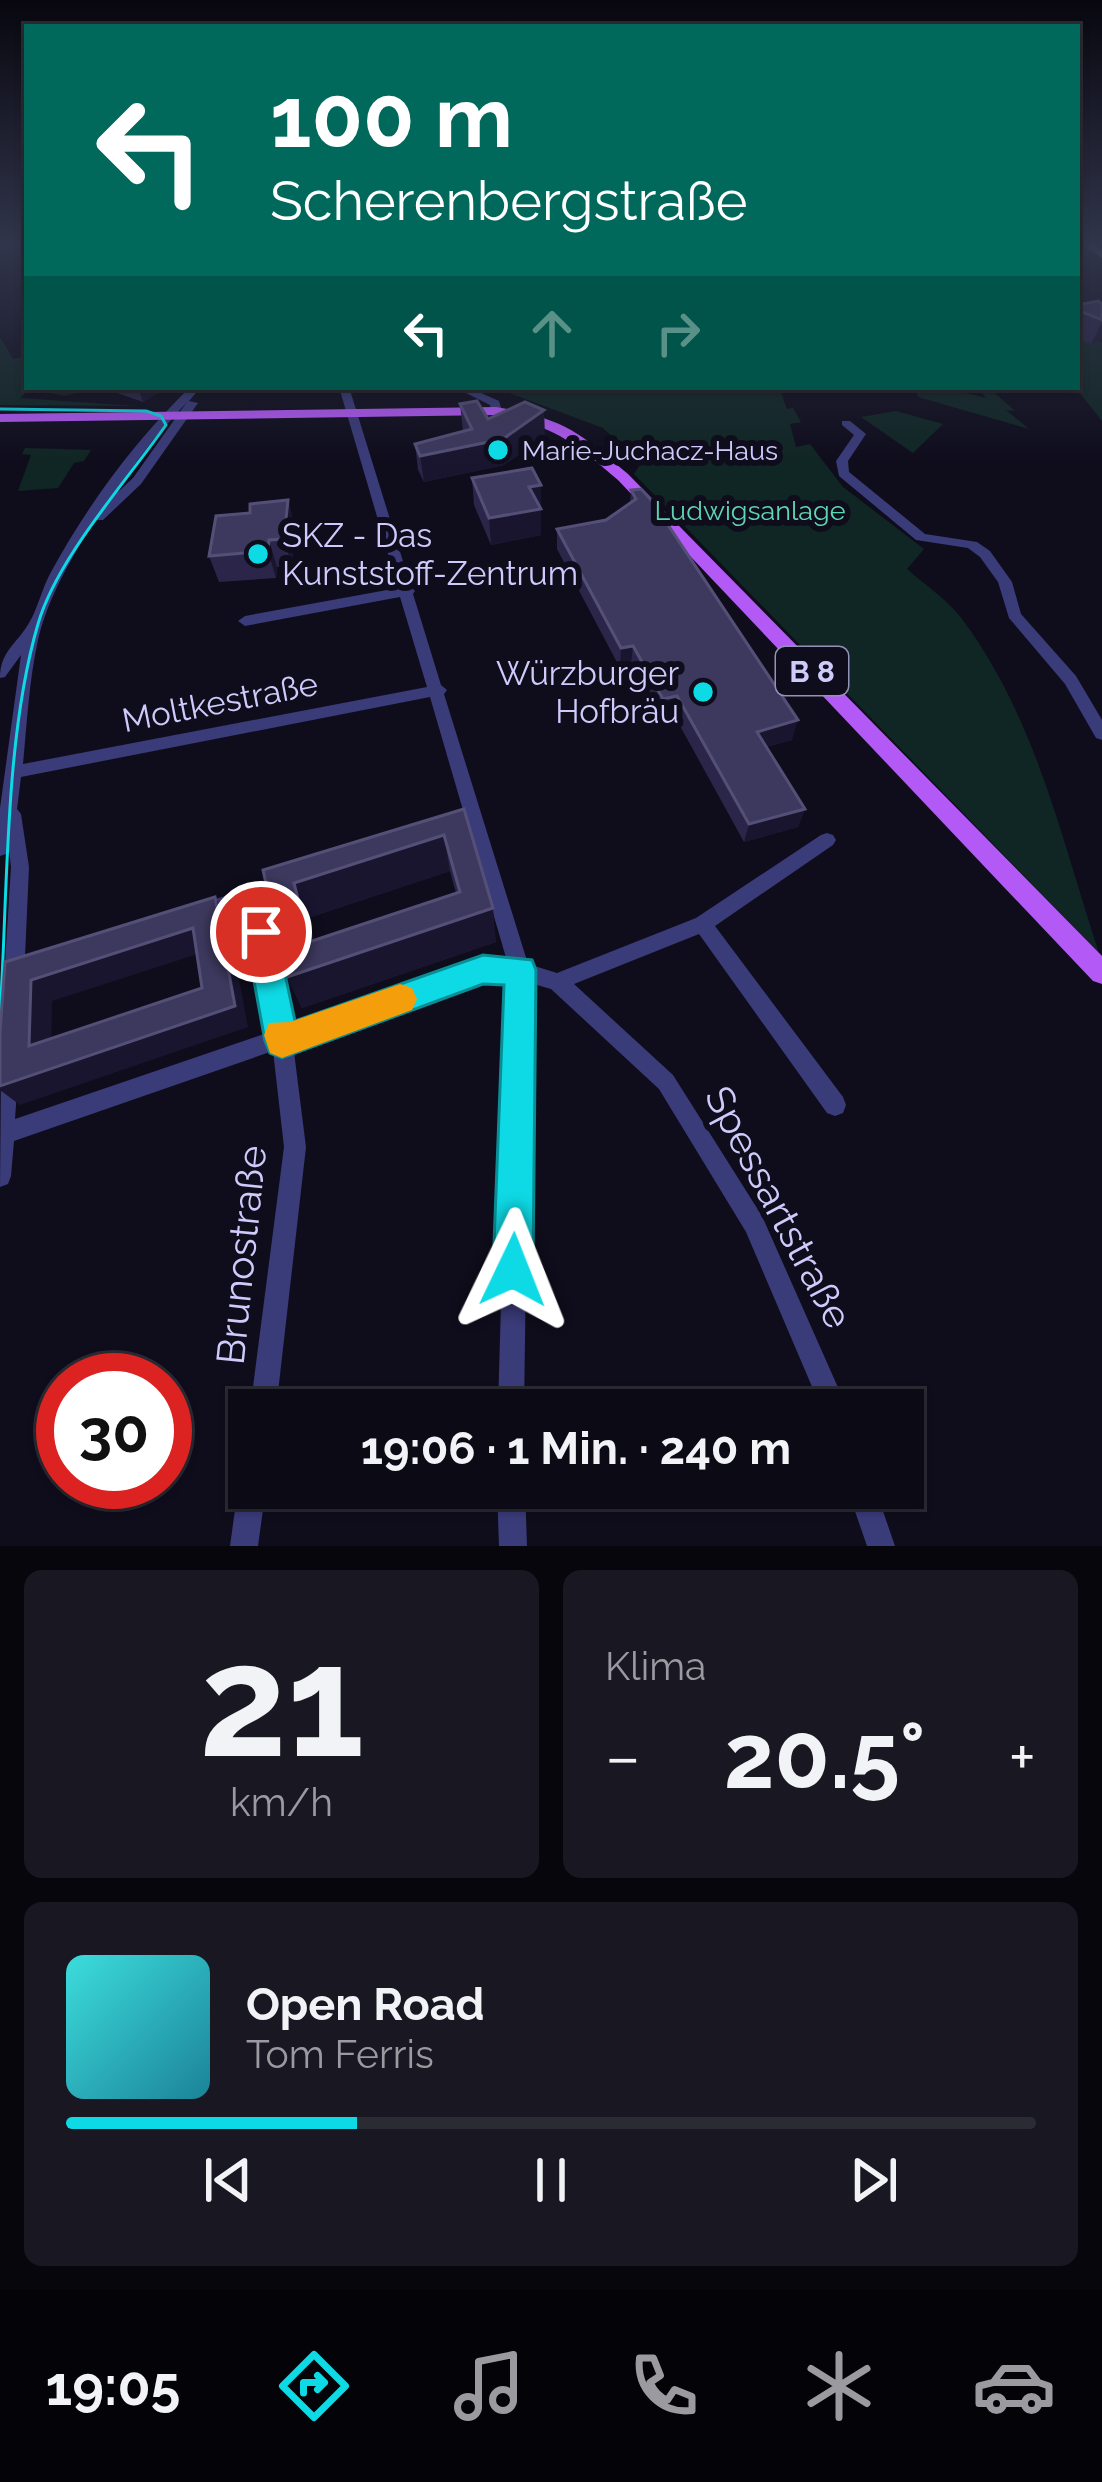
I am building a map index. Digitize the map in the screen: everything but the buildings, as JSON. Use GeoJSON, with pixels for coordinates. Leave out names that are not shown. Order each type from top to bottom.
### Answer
{"type":"FeatureCollection","features":[{"type":"Feature","properties":{"kind":"main road","name":"B 8"},"geometry":{"type":"LineString","coordinates":[[0,418],[172,420],[496,411],[558,427],[600,455],[1102,973]]}},
{"type":"Feature","properties":{"kind":"street"},"geometry":{"type":"LineString","coordinates":[[0,673],[35,623],[56,575],[105,495],[197,390]]}},
{"type":"Feature","properties":{"kind":"street"},"geometry":{"type":"LineString","coordinates":[[345,390],[520,970],[511,1389]]}},
{"type":"Feature","properties":{"kind":"street"},"geometry":{"type":"LineString","coordinates":[[466,390],[495,403],[496,411]]}},
{"type":"Feature","properties":{"kind":"street"},"geometry":{"type":"LineString","coordinates":[[846,423],[860,434],[842,461],[843,473],[921,537],[972,545],[985,554],[1005,582],[1014,614],[1071,680],[1102,734]]}},
{"type":"Feature","properties":{"kind":"street"},"geometry":{"type":"LineString","coordinates":[[245,620],[408,592]]}},
{"type":"Feature","properties":{"kind":"street"},"geometry":{"type":"LineString","coordinates":[[0,848],[35,623]]}},
{"type":"Feature","properties":{"kind":"street","name":"Moltkestraße"},"geometry":{"type":"LineString","coordinates":[[13,772],[439,690]]}},
{"type":"Feature","properties":{"kind":"street"},"geometry":{"type":"LineString","coordinates":[[5,808],[20,867],[12,1012]]}},
{"type":"Feature","properties":{"kind":"street"},"geometry":{"type":"LineString","coordinates":[[456,831],[478,824]]}},
{"type":"Feature","properties":{"kind":"street"},"geometry":{"type":"LineString","coordinates":[[556,982],[703,924],[827,840]]}},
{"type":"Feature","properties":{"kind":"street"},"geometry":{"type":"LineString","coordinates":[[188,915],[298,881]]}},
{"type":"Feature","properties":{"kind":"street","name":"Brunostraße"},"geometry":{"type":"LineString","coordinates":[[254,896],[282,1041],[296,1147],[266,1389]]}},
{"type":"Feature","properties":{"kind":"street"},"geometry":{"type":"LineString","coordinates":[[703,924],[835,1105]]}},
{"type":"Feature","properties":{"kind":"street"},"geometry":{"type":"LineString","coordinates":[[3,1134],[483,969],[520,970]]}},
{"type":"Feature","properties":{"kind":"street","name":"Spessartstraße"},"geometry":{"type":"LineString","coordinates":[[520,970],[556,982],[679,1099],[754,1224],[826,1389]]}},
{"type":"Feature","properties":{"kind":"street"},"geometry":{"type":"LineString","coordinates":[[0,1176],[9,1058]]}},
{"type":"Feature","properties":{"kind":"street"},"geometry":{"type":"LineString","coordinates":[[244,1546],[249,1509]]}},
{"type":"Feature","properties":{"kind":"street"},"geometry":{"type":"LineString","coordinates":[[511,1509],[512,1546]]}},
{"type":"Feature","properties":{"kind":"street"},"geometry":{"type":"LineString","coordinates":[[868,1509],[881,1546]]}},
{"type":"Feature","properties":{"kind":"green space"},"geometry":{"type":"Polygon","coordinates":[[[0,337],[13,359],[24,357],[24,390],[28,390],[20,398],[136,406],[0,405],[0,337]]]}},
{"type":"Feature","properties":{"kind":"green space"},"geometry":{"type":"Polygon","coordinates":[[[1080,339],[1102,342],[1102,421],[1077,390],[1080,339]]]}},
{"type":"Feature","properties":{"kind":"green space"},"geometry":{"type":"Polygon","coordinates":[[[34,390],[90,390],[65,396],[34,390]]]}},
{"type":"Feature","properties":{"kind":"green space","name":"Ludwigsanlage"},"geometry":{"type":"Polygon","coordinates":[[[501,390],[780,390],[787,409],[793,408],[801,422],[790,424],[796,447],[810,444],[843,487],[924,549],[907,569],[956,612],[988,657],[1044,780],[1099,953],[634,474],[641,463],[603,428],[501,390]]]}},
{"type":"Feature","properties":{"kind":"green space"},"geometry":{"type":"Polygon","coordinates":[[[916,390],[955,390],[986,398],[979,390],[991,390],[1029,429],[918,397],[916,390]]]}},
{"type":"Feature","properties":{"kind":"green space"},"geometry":{"type":"Polygon","coordinates":[[[896,411],[943,424],[913,453],[861,417],[896,411]]]}},
{"type":"Feature","properties":{"kind":"green space"},"geometry":{"type":"Polygon","coordinates":[[[25,448],[91,450],[84,461],[74,463],[58,488],[18,491],[31,455],[22,454],[25,448]]]}},
{"type":"Feature","properties":{"kind":"tram line"},"geometry":{"type":"LineString","coordinates":[[0,409],[146,411],[161,416],[166,425],[76,547],[38,624],[13,767],[0,1015]]}},
{"type":"Feature","properties":{"kind":"slow traffic"},"geometry":{"type":"LineString","coordinates":[[281,1035],[282,1041],[400,999]]}},
{"type":"Feature","properties":{"kind":"place","name":"Marie-Juchacz-Haus"},"geometry":{"type":"Point","coordinates":[498,450]}},
{"type":"Feature","properties":{"kind":"place","name":"SKZ - Das Kunststoff-Zentrum"},"geometry":{"type":"Point","coordinates":[258,554]}},
{"type":"Feature","properties":{"kind":"place","name":"Würzburger Hofbräu"},"geometry":{"type":"Point","coordinates":[703,692]}},
{"type":"Feature","properties":{"kind":"route"},"geometry":{"type":"LineString","coordinates":[[261,932],[282,1041],[483,969],[520,970],[513,1270]]}}]}
